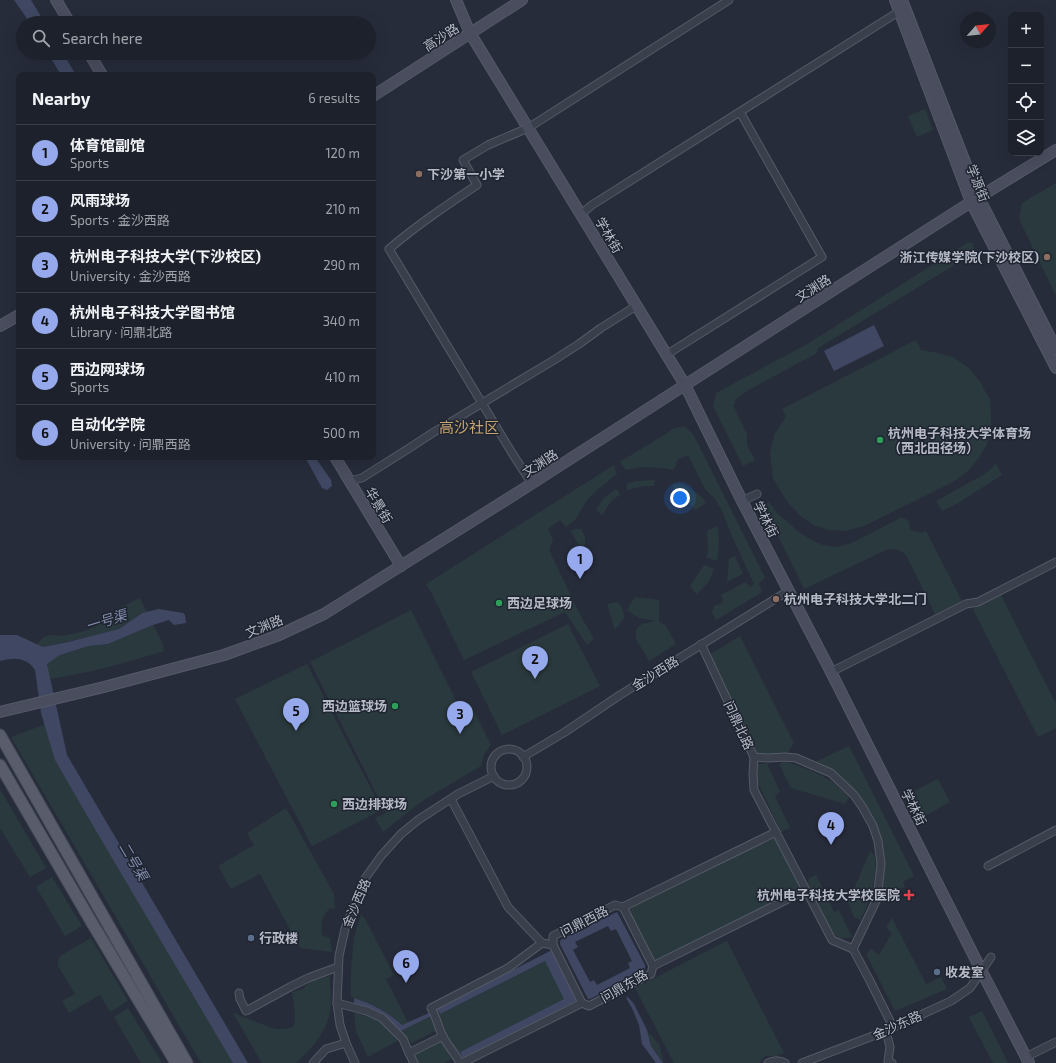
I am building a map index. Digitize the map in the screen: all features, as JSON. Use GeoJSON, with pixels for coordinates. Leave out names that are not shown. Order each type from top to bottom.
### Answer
{"type":"FeatureCollection","features":[{"type":"Feature","properties":{"kind":"main road"},"geometry":{"type":"LineString","coordinates":[[56,0],[66,16]]}},
{"type":"Feature","properties":{"kind":"main road","name":"学林街"},"geometry":{"type":"LineString","coordinates":[[456,0],[470,33],[685,385],[788,592],[1028,1060]]}},
{"type":"Feature","properties":{"kind":"main road","name":"高沙路"},"geometry":{"type":"LineString","coordinates":[[376,94],[522,0]]}},
{"type":"Feature","properties":{"kind":"main road","name":"学源街"},"geometry":{"type":"LineString","coordinates":[[895,0],[902,6],[975,200],[1056,368]]}},
{"type":"Feature","properties":{"kind":"main road"},"geometry":{"type":"LineString","coordinates":[[93,60],[100,72]]}},
{"type":"Feature","properties":{"kind":"main road","name":"文渊路"},"geometry":{"type":"LineString","coordinates":[[0,712],[224,656],[279,635],[324,614],[532,484],[975,200],[1056,150]]}},
{"type":"Feature","properties":{"kind":"main road","name":"学源街"},"geometry":{"type":"LineString","coordinates":[[975,200],[1056,349]]}},
{"type":"Feature","properties":{"kind":"main road"},"geometry":{"type":"LineString","coordinates":[[0,326],[16,317]]}},
{"type":"Feature","properties":{"kind":"main road","name":"华景街"},"geometry":{"type":"LineString","coordinates":[[337,460],[402,566]]}},
{"type":"Feature","properties":{"kind":"main road"},"geometry":{"type":"LineString","coordinates":[[0,735],[187,1063]]}},
{"type":"Feature","properties":{"kind":"main road"},"geometry":{"type":"LineString","coordinates":[[0,765],[176,1063]]}},
{"type":"Feature","properties":{"kind":"street"},"geometry":{"type":"LineString","coordinates":[[532,484],[389,249],[430,216],[477,185],[463,160],[488,145],[528,128],[729,0]]}},
{"type":"Feature","properties":{"kind":"street"},"geometry":{"type":"LineString","coordinates":[[581,214],[592,205],[740,112],[902,6]]}},
{"type":"Feature","properties":{"kind":"street"},"geometry":{"type":"LineString","coordinates":[[666,354],[822,257],[740,112]]}},
{"type":"Feature","properties":{"kind":"street"},"geometry":{"type":"LineString","coordinates":[[350,481],[362,478],[434,432],[579,344],[636,306]]}},
{"type":"Feature","properties":{"kind":"street"},"geometry":{"type":"LineString","coordinates":[[742,501],[757,494]]}},
{"type":"Feature","properties":{"kind":"street"},"geometry":{"type":"LineString","coordinates":[[830,672],[966,604],[978,602],[1056,562]]}},
{"type":"Feature","properties":{"kind":"street","name":"金沙西路"},"geometry":{"type":"LineString","coordinates":[[523,757],[565,732],[701,644],[788,592]]}},
{"type":"Feature","properties":{"kind":"street","name":"问鼎北路"},"geometry":{"type":"LineString","coordinates":[[701,644],[754,757],[796,758],[831,773],[854,795],[873,826],[878,841],[881,864],[877,898],[853,949]]}},
{"type":"Feature","properties":{"kind":"street"},"geometry":{"type":"LineString","coordinates":[[512,749],[520,753],[523,757],[526,771],[520,781],[505,784],[494,776],[491,766],[494,756],[498,752],[512,749]]}},
{"type":"Feature","properties":{"kind":"street"},"geometry":{"type":"LineString","coordinates":[[754,757],[754,790],[832,940],[853,949],[870,981],[890,1029],[888,1062],[892,1063]]}},
{"type":"Feature","properties":{"kind":"street","name":"金沙西路"},"geometry":{"type":"LineString","coordinates":[[346,1043],[340,1025],[337,1003],[339,956],[345,929],[364,880],[381,856],[401,834],[418,820],[451,799],[494,776]]}},
{"type":"Feature","properties":{"kind":"street"},"geometry":{"type":"LineString","coordinates":[[409,1053],[443,1036],[436,1016],[431,1008],[508,968],[542,943],[508,907],[451,799]]}},
{"type":"Feature","properties":{"kind":"street"},"geometry":{"type":"LineString","coordinates":[[988,866],[1056,830]]}},
{"type":"Feature","properties":{"kind":"street","name":"问鼎西路"},"geometry":{"type":"LineString","coordinates":[[542,943],[553,945],[553,936],[615,905],[623,907],[776,832]]}},
{"type":"Feature","properties":{"kind":"street","name":"问鼎东路"},"geometry":{"type":"LineString","coordinates":[[443,1036],[461,1063],[582,1002],[589,1006],[595,1003],[651,974],[653,966],[806,890]]}},
{"type":"Feature","properties":{"kind":"street"},"geometry":{"type":"LineString","coordinates":[[623,907],[653,966]]}},
{"type":"Feature","properties":{"kind":"street"},"geometry":{"type":"LineString","coordinates":[[553,945],[582,1002]]}},
{"type":"Feature","properties":{"kind":"street","name":"金沙东路"},"geometry":{"type":"LineString","coordinates":[[802,1063],[890,1029],[951,1001],[970,988],[991,957]]}},
{"type":"Feature","properties":{"kind":"street"},"geometry":{"type":"LineString","coordinates":[[239,993],[240,999],[246,1011],[290,986],[338,967]]}},
{"type":"Feature","properties":{"kind":"street"},"geometry":{"type":"LineString","coordinates":[[337,1003],[367,1011],[382,1018],[402,1039],[414,1063]]}},
{"type":"Feature","properties":{"kind":"street"},"geometry":{"type":"LineString","coordinates":[[1028,1060],[1056,1042]]}},
{"type":"Feature","properties":{"kind":"street"},"geometry":{"type":"LineString","coordinates":[[313,1063],[326,1049],[346,1043],[355,1063]]}},
{"type":"Feature","properties":{"kind":"street"},"geometry":{"type":"LineString","coordinates":[[768,1063],[778,1060],[785,1063]]}},
{"type":"Feature","properties":{"kind":"shaded area"},"geometry":{"type":"Polygon","coordinates":[[[925,109],[933,130],[917,137],[908,116],[925,109]]]}},
{"type":"Feature","properties":{"kind":"shaded area","name":"浙江传媒学院(下沙校区)"},"geometry":{"type":"Polygon","coordinates":[[[1056,183],[1056,296],[1019,219],[1022,203],[1056,183]]]}},
{"type":"Feature","properties":{"kind":"shaded area"},"geometry":{"type":"Polygon","coordinates":[[[967,243],[972,243],[976,252],[818,348],[817,353],[747,391],[735,400],[735,404],[733,405],[747,434],[747,445],[755,460],[743,466],[713,406],[716,393],[809,343],[967,243]]]}},
{"type":"Feature","properties":{"kind":"shaded area","name":"杭州电子科技大学体育场 （西北田径场）"},"geometry":{"type":"Polygon","coordinates":[[[916,340],[921,350],[953,357],[969,368],[980,382],[990,400],[991,430],[986,446],[969,470],[955,481],[864,526],[845,531],[828,530],[814,525],[800,516],[786,500],[773,478],[770,454],[774,435],[786,417],[782,409],[916,340]]]}},
{"type":"Feature","properties":{"kind":"shaded area"},"geometry":{"type":"Polygon","coordinates":[[[684,426],[693,434],[765,578],[759,583],[762,592],[716,620],[712,612],[714,606],[721,604],[723,600],[721,595],[746,582],[750,587],[754,584],[722,511],[715,499],[705,489],[688,455],[677,460],[676,466],[672,470],[642,467],[626,470],[620,462],[675,428],[684,426]]]}},
{"type":"Feature","properties":{"kind":"shaded area"},"geometry":{"type":"Polygon","coordinates":[[[996,464],[1002,475],[958,503],[942,511],[936,501],[985,474],[996,464]]]}},
{"type":"Feature","properties":{"kind":"shaded area","name":"西边足球场"},"geometry":{"type":"Polygon","coordinates":[[[614,465],[617,474],[588,499],[575,520],[566,527],[560,520],[548,529],[553,539],[549,550],[582,618],[594,639],[587,645],[565,612],[464,660],[426,584],[614,465]]]}},
{"type":"Feature","properties":{"kind":"shaded area"},"geometry":{"type":"Polygon","coordinates":[[[655,480],[654,486],[644,486],[627,490],[627,484],[635,481],[655,480]]]}},
{"type":"Feature","properties":{"kind":"shaded area"},"geometry":{"type":"Polygon","coordinates":[[[673,484],[683,484],[701,496],[706,503],[695,510],[686,500],[674,492],[673,484]]]}},
{"type":"Feature","properties":{"kind":"shaded area"},"geometry":{"type":"Polygon","coordinates":[[[615,490],[618,490],[620,495],[612,500],[602,515],[596,509],[605,497],[615,490]]]}},
{"type":"Feature","properties":{"kind":"shaded area"},"geometry":{"type":"Polygon","coordinates":[[[769,502],[777,513],[800,533],[823,545],[837,547],[852,543],[902,517],[909,521],[910,530],[921,533],[926,531],[962,601],[935,614],[906,555],[899,550],[888,549],[804,589],[763,505],[769,502]]]}},
{"type":"Feature","properties":{"kind":"shaded area"},"geometry":{"type":"Polygon","coordinates":[[[718,526],[719,545],[717,561],[706,557],[708,553],[707,531],[718,526]]]}},
{"type":"Feature","properties":{"kind":"shaded area"},"geometry":{"type":"Polygon","coordinates":[[[581,529],[585,536],[585,544],[581,548],[570,531],[581,529]]]}},
{"type":"Feature","properties":{"kind":"shaded area"},"geometry":{"type":"Polygon","coordinates":[[[735,556],[743,574],[727,582],[729,559],[735,556]]]}},
{"type":"Feature","properties":{"kind":"shaded area"},"geometry":{"type":"Polygon","coordinates":[[[704,565],[714,569],[709,581],[697,595],[690,586],[704,565]]]}},
{"type":"Feature","properties":{"kind":"shaded area"},"geometry":{"type":"Polygon","coordinates":[[[1001,595],[1056,704],[1056,728],[1038,737],[973,609],[1001,595]]]}},
{"type":"Feature","properties":{"kind":"shaded area"},"geometry":{"type":"Polygon","coordinates":[[[635,597],[659,600],[659,621],[666,626],[676,644],[649,661],[636,639],[636,629],[642,624],[656,621],[639,618],[627,610],[635,597]]]}},
{"type":"Feature","properties":{"kind":"shaded area"},"geometry":{"type":"Polygon","coordinates":[[[140,598],[147,612],[141,613],[119,629],[43,647],[37,644],[44,637],[52,635],[63,636],[85,631],[102,623],[117,610],[140,598]]]}},
{"type":"Feature","properties":{"kind":"shaded area"},"geometry":{"type":"Polygon","coordinates":[[[616,602],[621,605],[625,617],[615,630],[607,604],[616,602]]]}},
{"type":"Feature","properties":{"kind":"shaded area","name":"西边篮球场"},"geometry":{"type":"Polygon","coordinates":[[[411,610],[459,707],[470,703],[491,745],[484,754],[481,766],[425,799],[383,832],[375,818],[386,813],[310,662],[411,610]]]}},
{"type":"Feature","properties":{"kind":"shaded area"},"geometry":{"type":"Polygon","coordinates":[[[568,624],[600,686],[502,735],[471,672],[568,624]]]}},
{"type":"Feature","properties":{"kind":"shaded area"},"geometry":{"type":"Polygon","coordinates":[[[153,625],[163,644],[164,651],[136,660],[79,674],[50,679],[47,663],[60,655],[89,646],[108,644],[153,625]]]}},
{"type":"Feature","properties":{"kind":"shaded area"},"geometry":{"type":"Polygon","coordinates":[[[740,636],[794,743],[785,757],[754,757],[707,656],[740,636]]]}},
{"type":"Feature","properties":{"kind":"shaded area"},"geometry":{"type":"Polygon","coordinates":[[[307,664],[382,810],[312,846],[235,699],[307,664]]]}},
{"type":"Feature","properties":{"kind":"shaded area"},"geometry":{"type":"Polygon","coordinates":[[[54,721],[63,756],[239,1063],[201,1063],[11,737],[54,721]]]}},
{"type":"Feature","properties":{"kind":"shaded area"},"geometry":{"type":"Polygon","coordinates":[[[849,746],[914,876],[903,882],[905,887],[895,892],[897,901],[881,899],[883,855],[859,796],[834,771],[815,762],[849,746]]]}},
{"type":"Feature","properties":{"kind":"shaded area"},"geometry":{"type":"Polygon","coordinates":[[[784,761],[810,770],[833,782],[849,797],[845,804],[791,788],[779,764],[784,761]]]}},
{"type":"Feature","properties":{"kind":"shaded area"},"geometry":{"type":"Polygon","coordinates":[[[767,763],[780,792],[775,796],[790,828],[781,832],[758,783],[757,764],[767,763]]]}},
{"type":"Feature","properties":{"kind":"shaded area"},"geometry":{"type":"Polygon","coordinates":[[[938,779],[950,802],[923,817],[910,793],[938,779]]]}},
{"type":"Feature","properties":{"kind":"shaded area"},"geometry":{"type":"Polygon","coordinates":[[[0,789],[46,868],[30,877],[0,828],[0,789]]]}},
{"type":"Feature","properties":{"kind":"shaded area"},"geometry":{"type":"Polygon","coordinates":[[[286,808],[334,894],[335,910],[330,908],[322,920],[322,935],[330,938],[332,952],[300,948],[260,874],[231,889],[218,866],[254,845],[247,833],[286,808]]]}},
{"type":"Feature","properties":{"kind":"shaded area"},"geometry":{"type":"Polygon","coordinates":[[[776,832],[806,890],[653,966],[623,907],[776,832]]]}},
{"type":"Feature","properties":{"kind":"shaded area"},"geometry":{"type":"Polygon","coordinates":[[[870,851],[875,859],[875,876],[866,909],[860,920],[854,917],[848,903],[870,851]]]}},
{"type":"Feature","properties":{"kind":"shaded area"},"geometry":{"type":"Polygon","coordinates":[[[816,875],[834,912],[839,910],[852,937],[842,938],[833,934],[808,882],[809,878],[816,875]]]}},
{"type":"Feature","properties":{"kind":"shaded area"},"geometry":{"type":"Polygon","coordinates":[[[52,877],[82,926],[65,936],[36,887],[52,877]]]}},
{"type":"Feature","properties":{"kind":"shaded area"},"geometry":{"type":"Polygon","coordinates":[[[361,915],[364,917],[394,975],[386,979],[408,1023],[402,1025],[390,1015],[378,1008],[351,997],[351,970],[354,937],[361,915]]]}},
{"type":"Feature","properties":{"kind":"shaded area"},"geometry":{"type":"Polygon","coordinates":[[[892,918],[926,984],[941,977],[947,989],[895,1011],[866,954],[871,949],[879,955],[892,933],[886,927],[892,918]]]}},
{"type":"Feature","properties":{"kind":"shaded area"},"geometry":{"type":"Polygon","coordinates":[[[91,938],[128,1001],[110,1012],[100,995],[69,1013],[62,1001],[75,994],[58,966],[58,961],[60,956],[91,938]]]}},
{"type":"Feature","properties":{"kind":"shaded area"},"geometry":{"type":"Polygon","coordinates":[[[727,941],[784,1053],[775,1056],[765,1056],[759,1063],[674,1063],[635,988],[727,941]]]}},
{"type":"Feature","properties":{"kind":"shaded area"},"geometry":{"type":"Polygon","coordinates":[[[545,961],[565,999],[456,1054],[436,1016],[545,961]]]}},
{"type":"Feature","properties":{"kind":"shaded area"},"geometry":{"type":"Polygon","coordinates":[[[330,976],[330,1011],[325,1027],[318,1040],[296,1063],[262,1063],[233,1013],[272,1028],[283,1029],[294,1026],[295,1017],[292,992],[303,989],[310,981],[330,976]]]}},
{"type":"Feature","properties":{"kind":"shaded area"},"geometry":{"type":"Polygon","coordinates":[[[128,1008],[162,1063],[141,1063],[114,1017],[128,1008]]]}},
{"type":"Feature","properties":{"kind":"shaded area"},"geometry":{"type":"Polygon","coordinates":[[[982,1011],[1008,1063],[993,1063],[969,1017],[982,1011]]]}},
{"type":"Feature","properties":{"kind":"shaded area"},"geometry":{"type":"Polygon","coordinates":[[[354,1013],[367,1016],[379,1022],[389,1030],[397,1041],[368,1057],[356,1031],[354,1013]]]}},
{"type":"Feature","properties":{"kind":"shaded area"},"geometry":{"type":"Polygon","coordinates":[[[431,1016],[437,1030],[412,1043],[401,1031],[431,1016]]]}},
{"type":"Feature","properties":{"kind":"shaded area"},"geometry":{"type":"Polygon","coordinates":[[[648,1033],[659,1044],[664,1063],[651,1046],[648,1033]]]}},
{"type":"Feature","properties":{"kind":"shaded area"},"geometry":{"type":"Polygon","coordinates":[[[442,1040],[452,1059],[444,1063],[418,1063],[416,1053],[442,1040]]]}},
{"type":"Feature","properties":{"kind":"water"},"geometry":{"type":"Polygon","coordinates":[[[14,0],[31,0],[41,16],[25,16],[14,0]]]}},
{"type":"Feature","properties":{"kind":"water"},"geometry":{"type":"Polygon","coordinates":[[[52,60],[67,60],[74,72],[59,72],[52,60]]]}},
{"type":"Feature","properties":{"kind":"water"},"geometry":{"type":"Polygon","coordinates":[[[874,325],[884,346],[834,371],[824,351],[874,325]]]}},
{"type":"Feature","properties":{"kind":"water"},"geometry":{"type":"Polygon","coordinates":[[[307,460],[317,460],[331,480],[332,486],[327,490],[322,488],[307,460]]]}},
{"type":"Feature","properties":{"kind":"water"},"geometry":{"type":"Polygon","coordinates":[[[159,609],[183,613],[185,615],[186,623],[174,625],[169,620],[153,625],[108,644],[89,646],[60,655],[47,664],[67,755],[248,1063],[233,1063],[55,760],[41,713],[35,670],[24,660],[10,659],[0,661],[0,635],[17,635],[43,647],[119,629],[142,613],[159,609]]]}},
{"type":"Feature","properties":{"kind":"water"},"geometry":{"type":"Polygon","coordinates":[[[617,912],[645,965],[644,971],[588,999],[560,944],[562,939],[617,912]],[[608,926],[575,942],[578,947],[573,950],[590,982],[594,980],[597,985],[630,968],[628,963],[632,961],[616,929],[611,931],[608,926]]]}},
{"type":"Feature","properties":{"kind":"water"},"geometry":{"type":"Polygon","coordinates":[[[552,950],[578,1000],[463,1059],[460,1052],[564,999],[545,961],[440,1014],[437,1009],[552,950]]]}},
{"type":"Feature","properties":{"kind":"water"},"geometry":{"type":"Polygon","coordinates":[[[628,997],[634,1004],[647,1030],[651,1046],[663,1063],[656,1063],[642,1044],[639,1025],[626,998],[628,997]]]}},
{"type":"Feature","properties":{"kind":"water"},"geometry":{"type":"Polygon","coordinates":[[[354,998],[380,1009],[402,1025],[429,1013],[431,1016],[401,1031],[379,1014],[354,1004],[354,998]]]}},
{"type":"Feature","properties":{"kind":"place","name":"下沙第一小学"},"geometry":{"type":"Point","coordinates":[419,174]}},
{"type":"Feature","properties":{"kind":"place","name":"浙江传媒学院(下沙校区)"},"geometry":{"type":"Point","coordinates":[1047,257]}},
{"type":"Feature","properties":{"kind":"place","name":"杭州电子科技大学体育场 （西北田径场）"},"geometry":{"type":"Point","coordinates":[880,440]}},
{"type":"Feature","properties":{"kind":"place","name":"体育馆副馆"},"geometry":{"type":"Point","coordinates":[580,579]}},
{"type":"Feature","properties":{"kind":"place","name":"杭州电子科技大学北二门"},"geometry":{"type":"Point","coordinates":[776,599]}},
{"type":"Feature","properties":{"kind":"place","name":"西边足球场"},"geometry":{"type":"Point","coordinates":[499,603]}},
{"type":"Feature","properties":{"kind":"place","name":"风雨球场"},"geometry":{"type":"Point","coordinates":[535,679]}},
{"type":"Feature","properties":{"kind":"place","name":"西边篮球场"},"geometry":{"type":"Point","coordinates":[395,706]}},
{"type":"Feature","properties":{"kind":"place","name":"西边网球场"},"geometry":{"type":"Point","coordinates":[296,731]}},
{"type":"Feature","properties":{"kind":"place","name":"杭州电子科技大学(下沙校区)"},"geometry":{"type":"Point","coordinates":[460,734]}},
{"type":"Feature","properties":{"kind":"place","name":"西边排球场"},"geometry":{"type":"Point","coordinates":[334,804]}},
{"type":"Feature","properties":{"kind":"place","name":"杭州电子科技大学图书馆"},"geometry":{"type":"Point","coordinates":[831,845]}},
{"type":"Feature","properties":{"kind":"place","name":"杭州电子科技大学校医院"},"geometry":{"type":"Point","coordinates":[909,895]}},
{"type":"Feature","properties":{"kind":"place","name":"行政楼"},"geometry":{"type":"Point","coordinates":[251,938]}},
{"type":"Feature","properties":{"kind":"place","name":"收发室"},"geometry":{"type":"Point","coordinates":[937,972]}},
{"type":"Feature","properties":{"kind":"place","name":"自动化学院"},"geometry":{"type":"Point","coordinates":[406,983]}},
{"type":"Feature","properties":{"kind":"district","name":"高沙社区"},"geometry":{"type":"Point","coordinates":[469,427]}},
{"type":"Feature","properties":{"kind":"water label","name":"一号渠"},"geometry":{"type":"Point","coordinates":[106,620]}},
{"type":"Feature","properties":{"kind":"water label","name":"二号渠"},"geometry":{"type":"Point","coordinates":[134,861]}}]}
